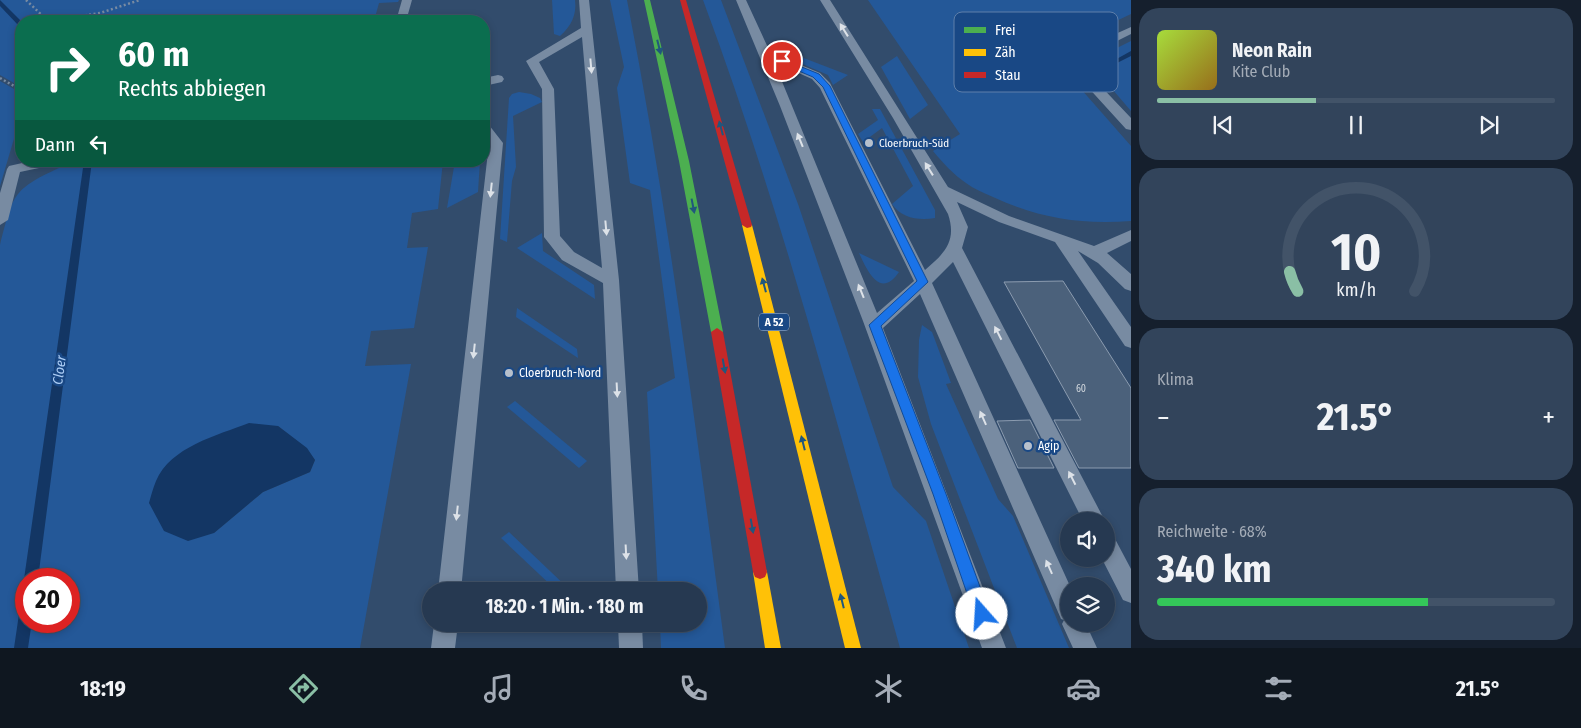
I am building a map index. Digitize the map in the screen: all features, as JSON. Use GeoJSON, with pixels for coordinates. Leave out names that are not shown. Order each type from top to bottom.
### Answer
{"type":"FeatureCollection","features":[{"type":"Feature","properties":{"kind":"highway"},"geometry":{"type":"LineString","coordinates":[[647,0],[672,100],[717,323],[773,648]]}},
{"type":"Feature","properties":{"kind":"highway","name":"A 52"},"geometry":{"type":"LineString","coordinates":[[683,0],[713,97],[772,314],[853,648]]}},
{"type":"Feature","properties":{"kind":"lane"},"geometry":{"type":"LineString","coordinates":[[403,15],[407,0]]}},
{"type":"Feature","properties":{"kind":"lane"},"geometry":{"type":"LineString","coordinates":[[584,0],[611,280],[628,582]]}},
{"type":"Feature","properties":{"kind":"lane"},"geometry":{"type":"LineString","coordinates":[[741,0],[766,54],[940,494],[994,648]]}},
{"type":"Feature","properties":{"kind":"lane"},"geometry":{"type":"LineString","coordinates":[[826,0],[941,189],[960,225],[955,250],[874,325]]}},
{"type":"Feature","properties":{"kind":"lane"},"geometry":{"type":"LineString","coordinates":[[587,29],[532,61],[548,89],[552,237],[568,256],[611,280]]}},
{"type":"Feature","properties":{"kind":"lane"},"geometry":{"type":"LineString","coordinates":[[1118,36],[1131,30]]}},
{"type":"Feature","properties":{"kind":"lane"},"geometry":{"type":"LineString","coordinates":[[766,54],[816,76],[826,86],[922,282],[1060,591]]}},
{"type":"Feature","properties":{"kind":"lane"},"geometry":{"type":"LineString","coordinates":[[490,81],[498,79]]}},
{"type":"Feature","properties":{"kind":"lane"},"geometry":{"type":"LineString","coordinates":[[1099,92],[1131,126]]}},
{"type":"Feature","properties":{"kind":"lane"},"geometry":{"type":"LineString","coordinates":[[450,582],[496,143],[490,136]]}},
{"type":"Feature","properties":{"kind":"lane"},"geometry":{"type":"LineString","coordinates":[[0,220],[14,169],[24,167]]}},
{"type":"Feature","properties":{"kind":"lane"},"geometry":{"type":"LineString","coordinates":[[941,189],[1005,220],[1061,238],[1096,252],[1124,276],[1131,285]]}},
{"type":"Feature","properties":{"kind":"lane"},"geometry":{"type":"LineString","coordinates":[[1096,252],[1131,235]]}},
{"type":"Feature","properties":{"kind":"lane"},"geometry":{"type":"LineString","coordinates":[[1061,238],[1131,341]]}},
{"type":"Feature","properties":{"kind":"lane"},"geometry":{"type":"LineString","coordinates":[[955,250],[1089,512]]}},
{"type":"Feature","properties":{"kind":"lane"},"geometry":{"type":"LineString","coordinates":[[1115,561],[1131,592]]}},
{"type":"Feature","properties":{"kind":"lane"},"geometry":{"type":"LineString","coordinates":[[443,648],[445,632]]}},
{"type":"Feature","properties":{"kind":"lane"},"geometry":{"type":"LineString","coordinates":[[630,632],[631,648]]}},
{"type":"Feature","properties":{"kind":"lane"},"geometry":{"type":"LineString","coordinates":[[1078,632],[1085,648]]}},
{"type":"Feature","properties":{"kind":"path"},"geometry":{"type":"LineString","coordinates":[[26,0],[42,15]]}},
{"type":"Feature","properties":{"kind":"path"},"geometry":{"type":"LineString","coordinates":[[87,15],[100,13],[140,0]]}},
{"type":"Feature","properties":{"kind":"path"},"geometry":{"type":"LineString","coordinates":[[0,78],[15,87]]}},
{"type":"Feature","properties":{"kind":"shaded area"},"geometry":{"type":"Polygon","coordinates":[[[0,0],[399,0],[398,2],[379,3],[376,15],[15,15],[15,84],[0,75],[0,0]]]}},
{"type":"Feature","properties":{"kind":"shaded area"},"geometry":{"type":"Polygon","coordinates":[[[552,0],[575,0],[575,11],[572,20],[560,36],[554,34],[552,0]]]}},
{"type":"Feature","properties":{"kind":"shaded area"},"geometry":{"type":"Polygon","coordinates":[[[610,0],[627,0],[642,80],[681,323],[725,648],[661,648],[660,632],[707,632],[707,582],[658,582],[647,392],[675,378],[650,190],[630,183],[617,88],[624,67],[610,0]]]}},
{"type":"Feature","properties":{"kind":"shaded area"},"geometry":{"type":"Polygon","coordinates":[[[703,0],[721,0],[798,204],[893,487],[926,521],[969,648],[900,648],[784,241],[759,160],[703,0]]]}},
{"type":"Feature","properties":{"kind":"shaded area"},"geometry":{"type":"Polygon","coordinates":[[[868,0],[1131,0],[1131,14],[1118,20],[1118,12],[954,12],[954,92],[1084,92],[1131,146],[1131,221],[1077,221],[1043,215],[1010,204],[969,185],[944,164],[933,151],[960,134],[868,0]]]}},
{"type":"Feature","properties":{"kind":"shaded area"},"geometry":{"type":"Polygon","coordinates":[[[1131,41],[1131,111],[1115,92],[1118,92],[1118,48],[1131,41]]]}},
{"type":"Feature","properties":{"kind":"shaded area"},"geometry":{"type":"Polygon","coordinates":[[[775,47],[848,75],[833,85],[828,75],[777,53],[775,47]]]}},
{"type":"Feature","properties":{"kind":"shaded area"},"geometry":{"type":"Polygon","coordinates":[[[897,56],[928,105],[910,119],[881,67],[897,56]]]}},
{"type":"Feature","properties":{"kind":"shaded area"},"geometry":{"type":"Polygon","coordinates":[[[0,81],[15,90],[15,135],[0,186],[0,81]]]}},
{"type":"Feature","properties":{"kind":"shaded area"},"geometry":{"type":"Polygon","coordinates":[[[519,92],[531,94],[540,98],[542,102],[513,116],[516,167],[512,181],[507,242],[500,239],[509,98],[512,94],[519,92]]]}},
{"type":"Feature","properties":{"kind":"shaded area"},"geometry":{"type":"Polygon","coordinates":[[[872,109],[880,109],[935,210],[935,218],[917,219],[900,213],[892,204],[913,186],[882,128],[863,142],[858,134],[878,120],[872,109]]]}},
{"type":"Feature","properties":{"kind":"shaded area"},"geometry":{"type":"Polygon","coordinates":[[[59,167],[442,167],[438,209],[412,213],[407,248],[428,247],[414,328],[371,331],[365,366],[411,364],[360,648],[0,648],[0,245],[8,215],[16,196],[31,182],[59,167]],[[278,426],[214,533],[263,492],[310,472],[315,460],[306,448],[278,426]]]}},
{"type":"Feature","properties":{"kind":"shaded area"},"geometry":{"type":"Polygon","coordinates":[[[454,167],[480,167],[478,192],[447,208],[454,167]]]}},
{"type":"Feature","properties":{"kind":"shaded area"},"geometry":{"type":"Polygon","coordinates":[[[542,233],[543,251],[594,285],[595,299],[517,248],[542,233]]]}},
{"type":"Feature","properties":{"kind":"shaded area"},"geometry":{"type":"Polygon","coordinates":[[[859,253],[899,272],[892,280],[880,283],[870,274],[859,253]]]}},
{"type":"Feature","properties":{"kind":"shaded area"},"geometry":{"type":"Polygon","coordinates":[[[517,308],[577,349],[578,358],[516,317],[517,308]]]}},
{"type":"Feature","properties":{"kind":"shaded area"},"geometry":{"type":"Polygon","coordinates":[[[922,325],[932,332],[951,383],[946,384],[998,499],[1013,516],[1060,627],[1060,632],[1062,632],[1069,648],[1017,648],[931,424],[918,377],[919,340],[922,325]]]}},
{"type":"Feature","properties":{"kind":"shaded area"},"geometry":{"type":"Polygon","coordinates":[[[515,401],[587,461],[579,468],[507,407],[515,401]]]}},
{"type":"Feature","properties":{"kind":"shaded area"},"geometry":{"type":"Polygon","coordinates":[[[249,423],[278,426],[307,448],[315,460],[310,472],[263,492],[214,533],[188,541],[164,531],[149,503],[156,481],[163,469],[172,459],[196,444],[249,423]]]}},
{"type":"Feature","properties":{"kind":"shaded area"},"geometry":{"type":"Polygon","coordinates":[[[509,532],[562,582],[547,582],[501,538],[509,532]]]}},
{"type":"Feature","properties":{"kind":"building"},"geometry":{"type":"Polygon","coordinates":[[[1063,281],[1131,388],[1131,468],[1079,468],[1054,420],[1081,420],[1004,282],[1063,281]]]}},
{"type":"Feature","properties":{"kind":"building"},"geometry":{"type":"Polygon","coordinates":[[[1030,420],[1054,468],[1018,468],[997,421],[1030,420]]]}},
{"type":"Feature","properties":{"kind":"waterway","name":"Cloer"},"geometry":{"type":"LineString","coordinates":[[0,2],[15,18]]}},
{"type":"Feature","properties":{"kind":"waterway"},"geometry":{"type":"LineString","coordinates":[[1118,60],[1131,53]]}},
{"type":"Feature","properties":{"kind":"waterway","name":"Cloer"},"geometry":{"type":"LineString","coordinates":[[32,568],[87,167]]}},
{"type":"Feature","properties":{"kind":"waterway","name":"Cloer"},"geometry":{"type":"LineString","coordinates":[[21,648],[23,633]]}},
{"type":"Feature","properties":{"kind":"traffic: fast"},"geometry":{"type":"LineString","coordinates":[[647,0],[684,161],[717,332]]}},
{"type":"Feature","properties":{"kind":"traffic: slow"},"geometry":{"type":"LineString","coordinates":[[747,225],[853,648]]}},
{"type":"Feature","properties":{"kind":"traffic: slow"},"geometry":{"type":"LineString","coordinates":[[760,572],[773,648]]}},
{"type":"Feature","properties":{"kind":"traffic: jam"},"geometry":{"type":"LineString","coordinates":[[683,0],[747,225]]}},
{"type":"Feature","properties":{"kind":"traffic: jam"},"geometry":{"type":"LineString","coordinates":[[717,332],[760,572]]}},
{"type":"Feature","properties":{"kind":"place","name":"Cloerbruch-Süd"},"geometry":{"type":"Point","coordinates":[869,143]}},
{"type":"Feature","properties":{"kind":"place","name":"Cloerbruch-Nord"},"geometry":{"type":"Point","coordinates":[509,373]}},
{"type":"Feature","properties":{"kind":"place","name":"Agip"},"geometry":{"type":"Point","coordinates":[1028,446]}},
{"type":"Feature","properties":{"kind":"route"},"geometry":{"type":"LineString","coordinates":[[782,61],[816,76],[826,86],[922,282],[874,325],[940,494],[982,614]]}}]}
